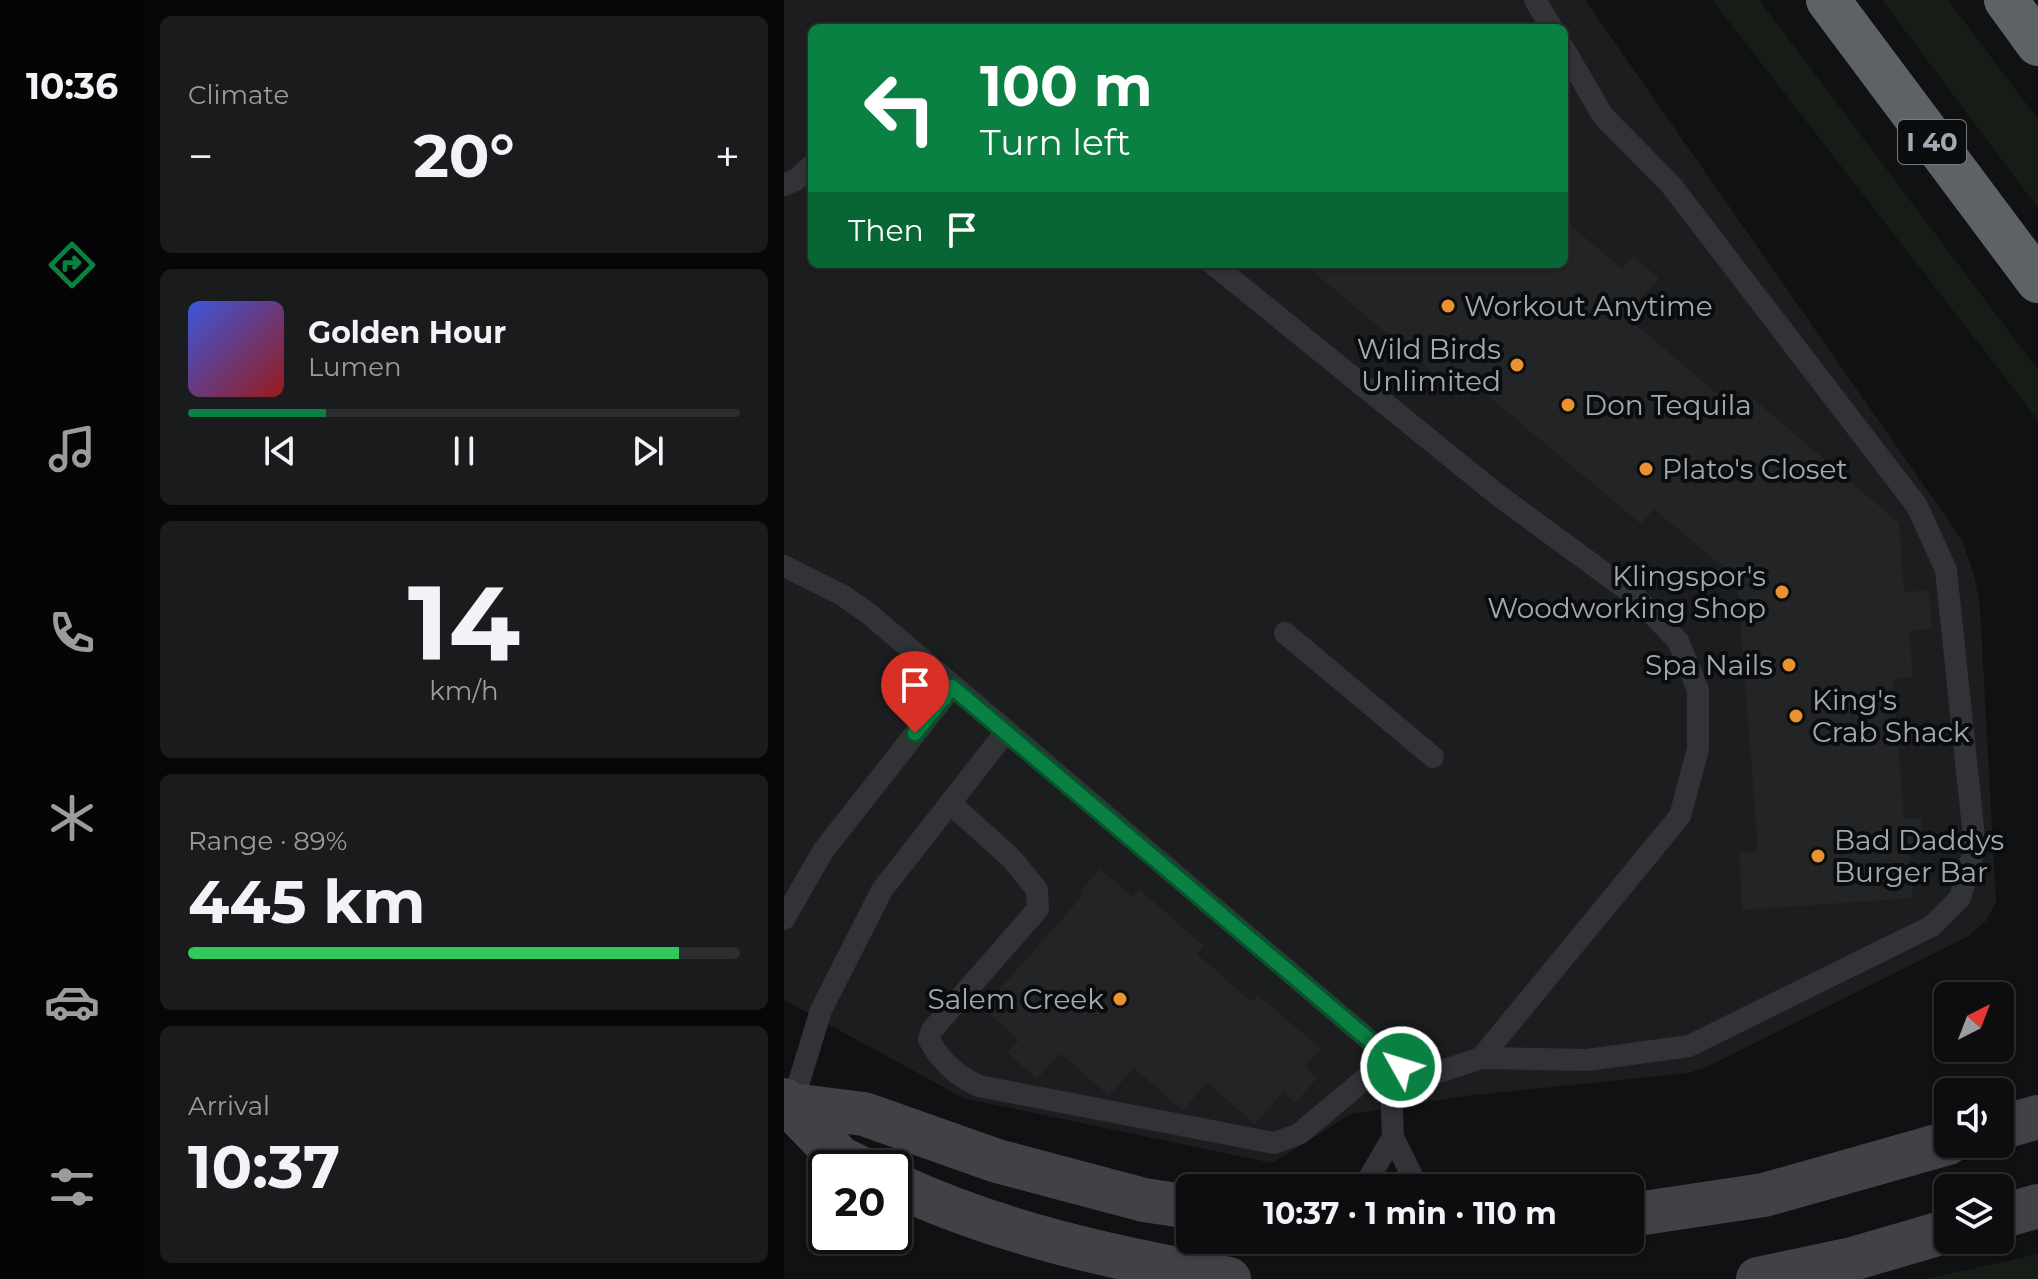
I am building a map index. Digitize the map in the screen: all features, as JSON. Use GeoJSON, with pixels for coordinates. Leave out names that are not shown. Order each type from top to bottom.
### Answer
{"type":"FeatureCollection","features":[{"type":"Feature","properties":{"kind":"highway","name":"I 40"},"geometry":{"type":"LineString","coordinates":[[1828,0],[2038,281]]}},
{"type":"Feature","properties":{"kind":"highway"},"geometry":{"type":"LineString","coordinates":[[2006,0],[2038,44]]}},
{"type":"Feature","properties":{"kind":"main road"},"geometry":{"type":"LineString","coordinates":[[788,1103],[832,1150]]}},
{"type":"Feature","properties":{"kind":"main road"},"geometry":{"type":"LineString","coordinates":[[788,1103],[864,1114],[997,1161],[1144,1200],[1176,1205]]}},
{"type":"Feature","properties":{"kind":"main road"},"geometry":{"type":"LineString","coordinates":[[2014,1124],[2038,1117]]}},
{"type":"Feature","properties":{"kind":"main road"},"geometry":{"type":"LineString","coordinates":[[1644,1213],[1764,1195],[1934,1147]]}},
{"type":"Feature","properties":{"kind":"main road"},"geometry":{"type":"LineString","coordinates":[[912,1191],[1029,1236],[1129,1261],[1229,1279]]}},
{"type":"Feature","properties":{"kind":"main road"},"geometry":{"type":"LineString","coordinates":[[2014,1213],[2038,1206]]}},
{"type":"Feature","properties":{"kind":"main road"},"geometry":{"type":"LineString","coordinates":[[1758,1279],[1852,1259],[1934,1235]]}},
{"type":"Feature","properties":{"kind":"lane"},"geometry":{"type":"LineString","coordinates":[[1535,0],[1550,24]]}},
{"type":"Feature","properties":{"kind":"lane"},"geometry":{"type":"LineString","coordinates":[[784,566],[842,595],[868,613],[1005,733],[1401,1067],[1430,1075],[1481,1058],[1587,1060],[1689,1046],[1932,926],[1960,898],[1975,847],[1946,570],[1917,506],[1671,185],[1603,116],[1568,56]]}},
{"type":"Feature","properties":{"kind":"lane"},"geometry":{"type":"LineString","coordinates":[[784,185],[796,180],[808,169]]}},
{"type":"Feature","properties":{"kind":"lane"},"geometry":{"type":"LineString","coordinates":[[1218,268],[1436,446],[1633,594],[1678,641],[1698,690],[1698,749],[1680,816],[1481,1058]]}},
{"type":"Feature","properties":{"kind":"lane"},"geometry":{"type":"LineString","coordinates":[[1285,633],[1433,757]]}},
{"type":"Feature","properties":{"kind":"lane"},"geometry":{"type":"LineString","coordinates":[[784,919],[823,851],[952,687]]}},
{"type":"Feature","properties":{"kind":"lane"},"geometry":{"type":"LineString","coordinates":[[788,1103],[821,1010],[882,890],[1005,733]]}},
{"type":"Feature","properties":{"kind":"lane"},"geometry":{"type":"LineString","coordinates":[[950,803],[1012,859],[1037,890],[1038,909],[932,1030],[929,1039],[934,1050],[965,1080],[979,1086],[1274,1143],[1299,1134],[1390,1058]]}},
{"type":"Feature","properties":{"kind":"lane"},"geometry":{"type":"LineString","coordinates":[[1390,1058],[1393,1137],[1411,1174]]}},
{"type":"Feature","properties":{"kind":"lane"},"geometry":{"type":"LineString","coordinates":[[1371,1174],[1393,1137]]}},
{"type":"Feature","properties":{"kind":"shaded area"},"geometry":{"type":"Polygon","coordinates":[[[784,0],[1585,0],[1962,540],[1975,578],[1980,607],[1996,902],[1986,921],[1967,937],[1707,1067],[1688,1073],[1465,1096],[1351,1114],[1272,1163],[963,1098],[784,1000],[784,0]]]}},
{"type":"Feature","properties":{"kind":"shaded area"},"geometry":{"type":"Polygon","coordinates":[[[1712,0],[1759,0],[2038,370],[2038,420],[1712,0]]]}},
{"type":"Feature","properties":{"kind":"shaded area"},"geometry":{"type":"Polygon","coordinates":[[[1882,0],[1948,0],[2038,119],[2038,208],[1882,0]]]}},
{"type":"Feature","properties":{"kind":"shaded area"},"geometry":{"type":"Polygon","coordinates":[[[2038,1254],[2038,1279],[1925,1279],[1934,1277],[2038,1254]]]}},
{"type":"Feature","properties":{"kind":"building"},"geometry":{"type":"Polygon","coordinates":[[[1568,223],[1622,269],[1633,256],[1659,278],[1626,316],[1736,410],[1749,395],[1899,523],[1904,592],[1929,590],[1932,629],[1909,631],[1913,677],[1893,679],[1904,819],[1921,818],[1924,851],[1909,852],[1913,898],[1742,910],[1739,853],[1758,851],[1737,579],[1654,509],[1641,524],[1474,384],[1463,397],[1309,268],[1568,268],[1568,223]]]}},
{"type":"Feature","properties":{"kind":"building","name":"Salem Creek"},"geometry":{"type":"Polygon","coordinates":[[[1100,869],[1133,897],[1139,889],[1204,946],[1197,954],[1252,1002],[1258,995],[1321,1049],[1305,1067],[1317,1078],[1295,1103],[1283,1092],[1255,1124],[1207,1082],[1183,1111],[1134,1068],[1109,1096],[1061,1053],[1037,1079],[1007,1053],[1019,1040],[983,1008],[1083,895],[1080,892],[1100,869]]]}},
{"type":"Feature","properties":{"kind":"place","name":"Workout Anytime"},"geometry":{"type":"Point","coordinates":[1448,306]}},
{"type":"Feature","properties":{"kind":"place","name":"Wild Birds Unlimited"},"geometry":{"type":"Point","coordinates":[1517,365]}},
{"type":"Feature","properties":{"kind":"place","name":"Don Tequila"},"geometry":{"type":"Point","coordinates":[1568,405]}},
{"type":"Feature","properties":{"kind":"place","name":"Plato's Closet"},"geometry":{"type":"Point","coordinates":[1646,469]}},
{"type":"Feature","properties":{"kind":"place","name":"Klingspor's Woodworking Shop"},"geometry":{"type":"Point","coordinates":[1782,592]}},
{"type":"Feature","properties":{"kind":"place","name":"Spa Nails"},"geometry":{"type":"Point","coordinates":[1789,665]}},
{"type":"Feature","properties":{"kind":"place","name":"King's Crab Shack"},"geometry":{"type":"Point","coordinates":[1796,716]}},
{"type":"Feature","properties":{"kind":"place","name":"Bad Daddys Burger Bar"},"geometry":{"type":"Point","coordinates":[1818,856]}},
{"type":"Feature","properties":{"kind":"place","name":"Salem Creek"},"geometry":{"type":"Point","coordinates":[1120,999]}},
{"type":"Feature","properties":{"kind":"route"},"geometry":{"type":"LineString","coordinates":[[915,733],[952,687],[1401,1067]]}}]}
